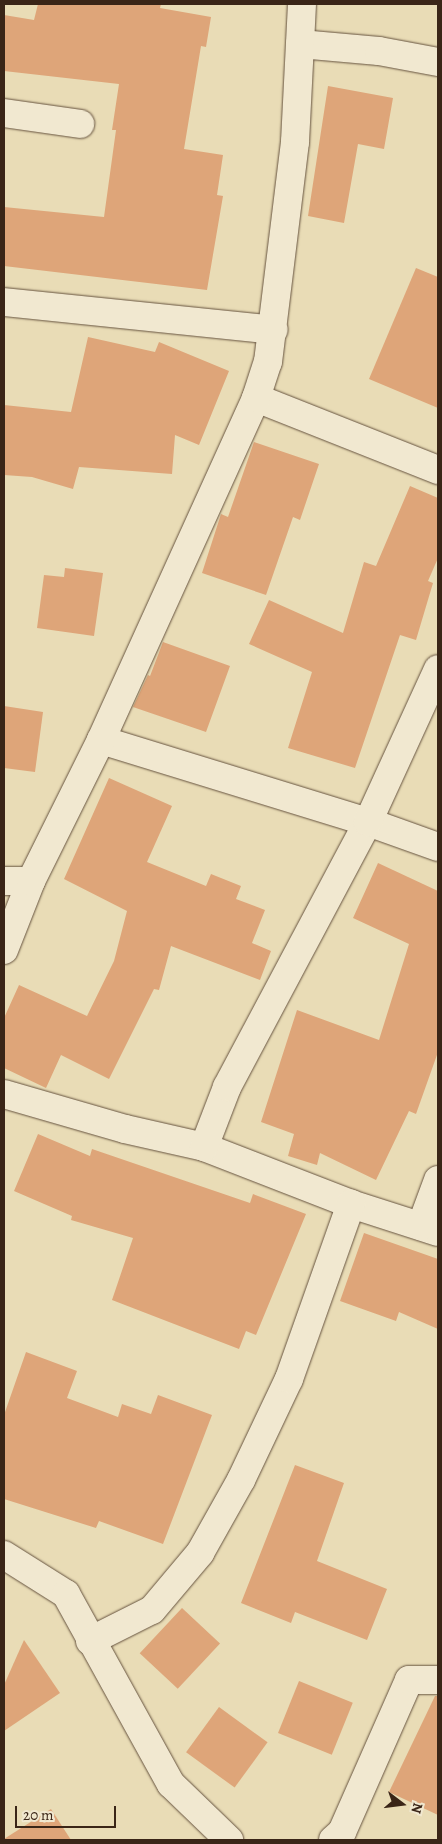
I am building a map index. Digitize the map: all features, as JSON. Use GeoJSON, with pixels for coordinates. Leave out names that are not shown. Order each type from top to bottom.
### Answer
{"type":"FeatureCollection","features":[{"type":"Feature","properties":{"kind":"street"},"geometry":{"type":"LineString","coordinates":[[4,950],[31,881],[101,740],[256,398],[268,362],[274,330],[294,142],[302,4]]}},
{"type":"Feature","properties":{"kind":"street"},"geometry":{"type":"LineString","coordinates":[[300,44],[380,51],[438,62]]}},
{"type":"Feature","properties":{"kind":"street"},"geometry":{"type":"LineString","coordinates":[[4,113],[80,124]]}},
{"type":"Feature","properties":{"kind":"street"},"geometry":{"type":"LineString","coordinates":[[4,302],[274,330]]}},
{"type":"Feature","properties":{"kind":"street"},"geometry":{"type":"LineString","coordinates":[[256,398],[438,470]]}},
{"type":"Feature","properties":{"kind":"street"},"geometry":{"type":"LineString","coordinates":[[204,1147],[227,1088],[368,822],[438,669]]}},
{"type":"Feature","properties":{"kind":"street"},"geometry":{"type":"LineString","coordinates":[[101,740],[368,822],[438,848]]}},
{"type":"Feature","properties":{"kind":"street"},"geometry":{"type":"LineString","coordinates":[[4,881],[31,881]]}},
{"type":"Feature","properties":{"kind":"street"},"geometry":{"type":"LineString","coordinates":[[4,1094],[125,1129],[204,1147],[350,1204],[429,1229],[438,1180]]}},
{"type":"Feature","properties":{"kind":"street"},"geometry":{"type":"LineString","coordinates":[[90,1641],[152,1610],[200,1552],[242,1480],[289,1379],[350,1204]]}},
{"type":"Feature","properties":{"kind":"street"},"geometry":{"type":"LineString","coordinates":[[4,1555],[66,1594],[90,1641],[172,1784],[229,1840]]}},
{"type":"Feature","properties":{"kind":"street"},"geometry":{"type":"LineString","coordinates":[[333,1840],[342,1832],[409,1680],[438,1680]]}},
{"type":"Feature","properties":{"kind":"building"},"geometry":{"type":"Polygon","coordinates":[[[38,4],[161,4],[160,8],[211,17],[206,47],[201,46],[184,149],[223,155],[217,195],[223,196],[207,290],[4,266],[4,207],[104,217],[116,130],[112,130],[119,84],[4,71],[4,15],[34,20],[38,4]]]}},
{"type":"Feature","properties":{"kind":"building"},"geometry":{"type":"Polygon","coordinates":[[[328,86],[393,98],[384,149],[358,144],[344,223],[308,216],[328,86]]]}},
{"type":"Feature","properties":{"kind":"building"},"geometry":{"type":"Polygon","coordinates":[[[416,268],[438,277],[438,408],[369,379],[416,268]]]}},
{"type":"Feature","properties":{"kind":"building"},"geometry":{"type":"Polygon","coordinates":[[[88,337],[155,352],[159,342],[229,371],[199,445],[175,435],[172,474],[79,467],[73,489],[32,477],[4,475],[4,405],[71,412],[88,337]]]}},
{"type":"Feature","properties":{"kind":"building"},"geometry":{"type":"Polygon","coordinates":[[[254,442],[319,464],[300,520],[293,517],[266,595],[202,573],[221,514],[228,517],[254,442]]]}},
{"type":"Feature","properties":{"kind":"building"},"geometry":{"type":"Polygon","coordinates":[[[410,486],[438,498],[438,558],[428,581],[433,583],[416,640],[400,635],[355,768],[288,748],[312,672],[249,644],[269,600],[343,633],[364,562],[376,566],[410,486]]]}},
{"type":"Feature","properties":{"kind":"building"},"geometry":{"type":"Polygon","coordinates":[[[65,568],[103,573],[94,636],[37,628],[44,575],[64,577],[65,568]]]}},
{"type":"Feature","properties":{"kind":"building"},"geometry":{"type":"Polygon","coordinates":[[[163,642],[230,666],[206,732],[133,707],[148,675],[150,676],[163,642]]]}},
{"type":"Feature","properties":{"kind":"building"},"geometry":{"type":"Polygon","coordinates":[[[4,706],[43,712],[35,772],[4,768],[4,706]]]}},
{"type":"Feature","properties":{"kind":"building"},"geometry":{"type":"Polygon","coordinates":[[[109,778],[172,806],[147,862],[206,886],[211,874],[241,886],[236,899],[265,910],[252,943],[271,951],[260,980],[171,946],[159,990],[154,989],[109,1079],[61,1055],[46,1088],[4,1068],[4,1018],[19,985],[87,1016],[114,961],[127,911],[64,879],[109,778]]]}},
{"type":"Feature","properties":{"kind":"building"},"geometry":{"type":"Polygon","coordinates":[[[378,863],[438,891],[438,1052],[416,1114],[409,1111],[376,1180],[320,1153],[317,1165],[288,1156],[294,1134],[261,1122],[297,1010],[379,1040],[409,944],[353,918],[378,863]]]}},
{"type":"Feature","properties":{"kind":"building"},"geometry":{"type":"Polygon","coordinates":[[[38,1134],[90,1156],[92,1149],[250,1203],[253,1194],[306,1214],[256,1335],[246,1331],[239,1349],[112,1300],[133,1238],[71,1220],[72,1216],[14,1191],[38,1134]]]}},
{"type":"Feature","properties":{"kind":"building"},"geometry":{"type":"Polygon","coordinates":[[[364,1233],[438,1259],[438,1329],[399,1312],[396,1321],[340,1301],[364,1233]]]}},
{"type":"Feature","properties":{"kind":"building"},"geometry":{"type":"Polygon","coordinates":[[[26,1352],[77,1371],[67,1398],[118,1417],[122,1404],[151,1414],[158,1395],[212,1415],[163,1544],[99,1521],[96,1528],[4,1499],[4,1415],[26,1352]]]}},
{"type":"Feature","properties":{"kind":"building"},"geometry":{"type":"Polygon","coordinates":[[[295,1465],[344,1483],[317,1561],[387,1589],[367,1640],[295,1612],[291,1623],[241,1603],[295,1465]]]}},
{"type":"Feature","properties":{"kind":"building"},"geometry":{"type":"Polygon","coordinates":[[[182,1608],[220,1643],[178,1689],[140,1653],[182,1608]]]}},
{"type":"Feature","properties":{"kind":"building"},"geometry":{"type":"Polygon","coordinates":[[[24,1640],[60,1693],[4,1731],[4,1685],[24,1640]]]}},
{"type":"Feature","properties":{"kind":"building"},"geometry":{"type":"Polygon","coordinates":[[[299,1681],[353,1703],[332,1755],[278,1733],[299,1681]]]}},
{"type":"Feature","properties":{"kind":"building"},"geometry":{"type":"Polygon","coordinates":[[[435,1696],[438,1696],[438,1815],[389,1792],[435,1696]]]}},
{"type":"Feature","properties":{"kind":"building"},"geometry":{"type":"Polygon","coordinates":[[[219,1707],[268,1742],[235,1788],[186,1752],[219,1707]]]}},
{"type":"Feature","properties":{"kind":"building"},"geometry":{"type":"Polygon","coordinates":[[[51,1809],[71,1840],[4,1840],[4,1839],[51,1809]]]}}]}
